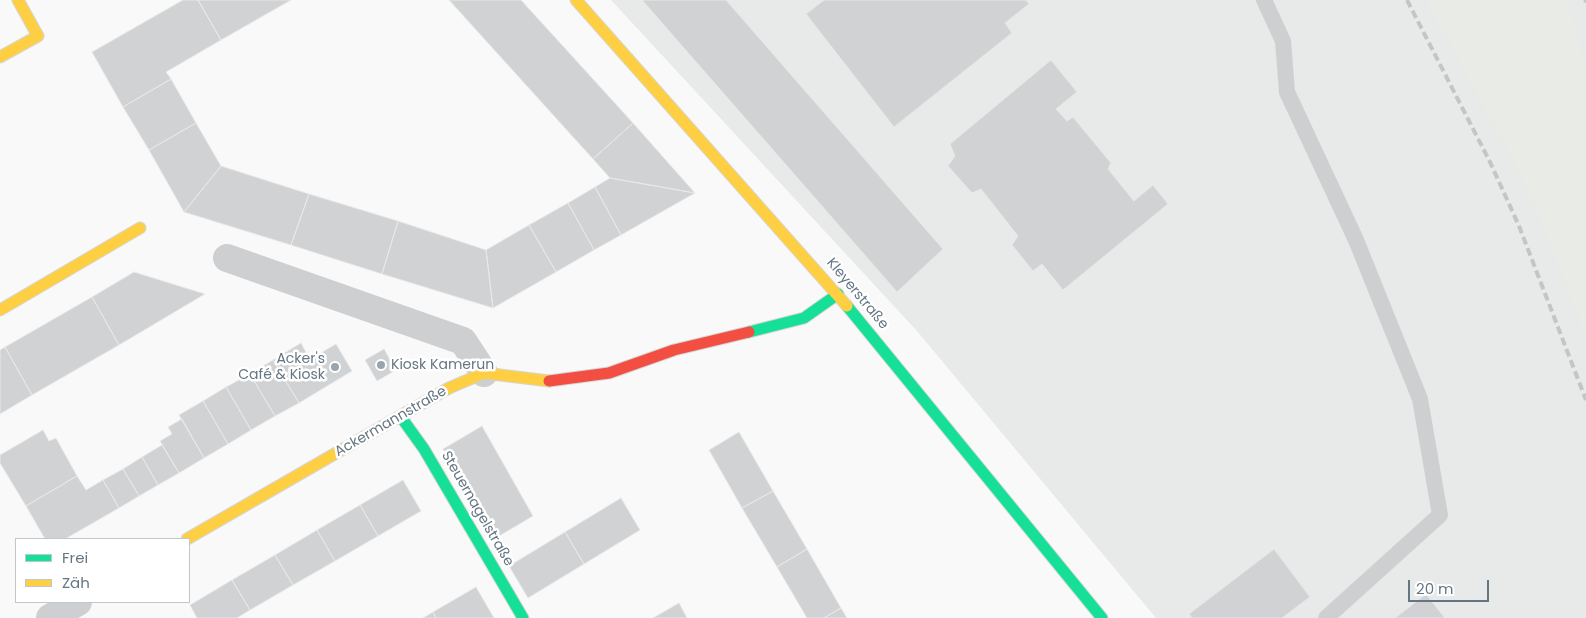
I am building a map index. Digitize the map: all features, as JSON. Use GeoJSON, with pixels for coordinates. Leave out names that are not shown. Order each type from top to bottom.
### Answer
{"type":"FeatureCollection","features":[{"type":"Feature","properties":{"kind":"street"},"geometry":{"type":"LineString","coordinates":[[0,57],[38,36],[18,0]]}},
{"type":"Feature","properties":{"kind":"street","name":"Kleyerstraße"},"geometry":{"type":"LineString","coordinates":[[576,0],[838,294],[1102,618]]}},
{"type":"Feature","properties":{"kind":"street"},"geometry":{"type":"LineString","coordinates":[[0,310],[140,228]]}},
{"type":"Feature","properties":{"kind":"street"},"geometry":{"type":"LineString","coordinates":[[228,258],[463,341],[484,373],[551,381],[609,373],[674,350],[804,318],[838,294]]}},
{"type":"Feature","properties":{"kind":"street","name":"Ackermannstraße"},"geometry":{"type":"LineString","coordinates":[[189,538],[449,388],[484,373]]}},
{"type":"Feature","properties":{"kind":"street","name":"Steuernagelstraße"},"geometry":{"type":"LineString","coordinates":[[401,417],[424,449],[523,618]]}},
{"type":"Feature","properties":{"kind":"street"},"geometry":{"type":"LineString","coordinates":[[50,618],[76,603]]}},
{"type":"Feature","properties":{"kind":"lane"},"geometry":{"type":"LineString","coordinates":[[1264,0],[1283,41],[1287,92],[1356,240],[1420,399],[1440,515],[1326,618]]}},
{"type":"Feature","properties":{"kind":"shaded area"},"geometry":{"type":"Polygon","coordinates":[[[611,0],[1586,0],[1586,618],[1156,618],[917,331],[611,0]]]}},
{"type":"Feature","properties":{"kind":"shaded area"},"geometry":{"type":"Polygon","coordinates":[[[1426,0],[1567,0],[1586,67],[1586,337],[1539,216],[1510,155],[1426,0]]]}},
{"type":"Feature","properties":{"kind":"building"},"geometry":{"type":"Polygon","coordinates":[[[183,0],[198,0],[221,40],[166,72],[171,79],[123,107],[92,52],[183,0]]]}},
{"type":"Feature","properties":{"kind":"building"},"geometry":{"type":"Polygon","coordinates":[[[198,0],[291,0],[221,40],[198,0]]]}},
{"type":"Feature","properties":{"kind":"building"},"geometry":{"type":"Polygon","coordinates":[[[449,0],[521,0],[633,123],[593,159],[449,0]]]}},
{"type":"Feature","properties":{"kind":"building"},"geometry":{"type":"Polygon","coordinates":[[[642,0],[726,0],[943,249],[897,292],[642,0]]]}},
{"type":"Feature","properties":{"kind":"building"},"geometry":{"type":"Polygon","coordinates":[[[824,0],[1026,0],[1029,4],[1005,23],[1012,33],[894,127],[806,14],[824,0]]]}},
{"type":"Feature","properties":{"kind":"building"},"geometry":{"type":"Polygon","coordinates":[[[1051,60],[1077,92],[1056,109],[1067,121],[1073,117],[1111,163],[1108,169],[1134,201],[1153,185],[1168,204],[1063,290],[1042,264],[1033,271],[1012,245],[1018,236],[981,189],[972,193],[948,166],[955,156],[950,144],[1051,60]]]}},
{"type":"Feature","properties":{"kind":"building"},"geometry":{"type":"Polygon","coordinates":[[[171,79],[196,123],[149,150],[123,107],[171,79]]]}},
{"type":"Feature","properties":{"kind":"building"},"geometry":{"type":"Polygon","coordinates":[[[196,123],[221,166],[184,212],[149,150],[196,123]]]}},
{"type":"Feature","properties":{"kind":"building"},"geometry":{"type":"Polygon","coordinates":[[[633,123],[695,193],[610,178],[593,159],[633,123]]]}},
{"type":"Feature","properties":{"kind":"building"},"geometry":{"type":"Polygon","coordinates":[[[221,166],[309,194],[291,245],[184,212],[221,166]]]}},
{"type":"Feature","properties":{"kind":"building"},"geometry":{"type":"Polygon","coordinates":[[[610,178],[695,193],[621,235],[595,187],[610,178]]]}},
{"type":"Feature","properties":{"kind":"building"},"geometry":{"type":"Polygon","coordinates":[[[595,187],[621,235],[594,250],[568,203],[595,187]]]}},
{"type":"Feature","properties":{"kind":"building"},"geometry":{"type":"Polygon","coordinates":[[[309,194],[398,221],[382,274],[291,245],[309,194]]]}},
{"type":"Feature","properties":{"kind":"building"},"geometry":{"type":"Polygon","coordinates":[[[568,203],[594,250],[556,272],[529,225],[568,203]]]}},
{"type":"Feature","properties":{"kind":"building"},"geometry":{"type":"Polygon","coordinates":[[[398,221],[486,250],[493,308],[382,274],[398,221]]]}},
{"type":"Feature","properties":{"kind":"building"},"geometry":{"type":"Polygon","coordinates":[[[529,225],[556,272],[493,308],[486,250],[529,225]]]}},
{"type":"Feature","properties":{"kind":"building"},"geometry":{"type":"Polygon","coordinates":[[[134,272],[205,294],[119,345],[92,297],[134,272]]]}},
{"type":"Feature","properties":{"kind":"building"},"geometry":{"type":"Polygon","coordinates":[[[92,297],[119,345],[32,395],[5,347],[92,297]]]}},
{"type":"Feature","properties":{"kind":"building"},"geometry":{"type":"Polygon","coordinates":[[[301,343],[308,356],[317,351],[319,354],[336,344],[352,371],[299,403],[273,360],[301,343]]]}},
{"type":"Feature","properties":{"kind":"building"},"geometry":{"type":"Polygon","coordinates":[[[5,347],[32,395],[0,414],[0,350],[5,347]]]}},
{"type":"Feature","properties":{"kind":"building","name":"Kiosk Kamerun"},"geometry":{"type":"Polygon","coordinates":[[[384,349],[396,370],[377,381],[365,360],[384,349]]]}},
{"type":"Feature","properties":{"kind":"building"},"geometry":{"type":"Polygon","coordinates":[[[273,360],[299,403],[275,416],[250,374],[273,360]]]}},
{"type":"Feature","properties":{"kind":"building"},"geometry":{"type":"Polygon","coordinates":[[[250,374],[275,416],[251,430],[226,387],[250,374]]]}},
{"type":"Feature","properties":{"kind":"building"},"geometry":{"type":"Polygon","coordinates":[[[226,387],[251,430],[228,444],[203,401],[226,387]]]}},
{"type":"Feature","properties":{"kind":"building"},"geometry":{"type":"Polygon","coordinates":[[[203,401],[228,444],[204,458],[179,415],[203,401]]]}},
{"type":"Feature","properties":{"kind":"building"},"geometry":{"type":"Polygon","coordinates":[[[182,419],[204,458],[179,473],[160,441],[172,434],[168,427],[182,419]]]}},
{"type":"Feature","properties":{"kind":"building"},"geometry":{"type":"Polygon","coordinates":[[[482,426],[533,516],[494,539],[443,449],[482,426]]]}},
{"type":"Feature","properties":{"kind":"building"},"geometry":{"type":"Polygon","coordinates":[[[43,430],[49,441],[56,438],[77,476],[26,506],[0,463],[0,455],[43,430]]]}},
{"type":"Feature","properties":{"kind":"building"},"geometry":{"type":"Polygon","coordinates":[[[739,432],[773,491],[742,508],[709,450],[739,432]]]}},
{"type":"Feature","properties":{"kind":"building"},"geometry":{"type":"Polygon","coordinates":[[[162,445],[179,473],[158,485],[142,457],[162,445]]]}},
{"type":"Feature","properties":{"kind":"building"},"geometry":{"type":"Polygon","coordinates":[[[142,457],[158,485],[139,496],[123,469],[142,457]]]}},
{"type":"Feature","properties":{"kind":"building"},"geometry":{"type":"Polygon","coordinates":[[[123,469],[139,496],[119,508],[103,480],[123,469]]]}},
{"type":"Feature","properties":{"kind":"building"},"geometry":{"type":"Polygon","coordinates":[[[77,476],[86,490],[103,480],[119,508],[67,538],[44,538],[26,506],[77,476]]]}},
{"type":"Feature","properties":{"kind":"building"},"geometry":{"type":"Polygon","coordinates":[[[403,480],[421,511],[378,536],[360,505],[403,480]]]}},
{"type":"Feature","properties":{"kind":"building"},"geometry":{"type":"Polygon","coordinates":[[[773,491],[807,549],[777,567],[742,508],[773,491]]]}},
{"type":"Feature","properties":{"kind":"building"},"geometry":{"type":"Polygon","coordinates":[[[621,498],[640,530],[584,564],[565,532],[621,498]]]}},
{"type":"Feature","properties":{"kind":"building"},"geometry":{"type":"Polygon","coordinates":[[[360,505],[378,536],[335,561],[317,530],[360,505]]]}},
{"type":"Feature","properties":{"kind":"building"},"geometry":{"type":"Polygon","coordinates":[[[317,530],[335,561],[293,585],[275,555],[317,530]]]}},
{"type":"Feature","properties":{"kind":"building"},"geometry":{"type":"Polygon","coordinates":[[[565,532],[584,564],[528,598],[509,566],[565,532]]]}},
{"type":"Feature","properties":{"kind":"building"},"geometry":{"type":"Polygon","coordinates":[[[807,549],[841,608],[824,618],[807,618],[777,567],[807,549]]]}},
{"type":"Feature","properties":{"kind":"building"},"geometry":{"type":"Polygon","coordinates":[[[1274,549],[1310,597],[1282,618],[1192,618],[1189,614],[1274,549]]]}},
{"type":"Feature","properties":{"kind":"building"},"geometry":{"type":"Polygon","coordinates":[[[275,555],[293,585],[250,610],[232,580],[275,555]]]}},
{"type":"Feature","properties":{"kind":"building"},"geometry":{"type":"Polygon","coordinates":[[[232,580],[250,610],[237,618],[197,618],[190,605],[232,580]]]}},
{"type":"Feature","properties":{"kind":"building"},"geometry":{"type":"Polygon","coordinates":[[[476,587],[494,618],[436,618],[433,612],[476,587]]]}},
{"type":"Feature","properties":{"kind":"building"},"geometry":{"type":"Polygon","coordinates":[[[1426,594],[1445,618],[1395,618],[1426,594]]]}},
{"type":"Feature","properties":{"kind":"building"},"geometry":{"type":"Polygon","coordinates":[[[679,603],[687,618],[653,618],[679,603]]]}},
{"type":"Feature","properties":{"kind":"building"},"geometry":{"type":"Polygon","coordinates":[[[841,608],[847,618],[824,618],[841,608]]]}},
{"type":"Feature","properties":{"kind":"building"},"geometry":{"type":"Polygon","coordinates":[[[433,612],[436,618],[423,618],[433,612]]]}},
{"type":"Feature","properties":{"kind":"railway"},"geometry":{"type":"LineString","coordinates":[[1407,0],[1490,162],[1519,226],[1586,400]]}},
{"type":"Feature","properties":{"kind":"traffic: fast"},"geometry":{"type":"LineString","coordinates":[[749,332],[804,318],[838,294]]}},
{"type":"Feature","properties":{"kind":"traffic: fast"},"geometry":{"type":"LineString","coordinates":[[847,306],[1102,618]]}},
{"type":"Feature","properties":{"kind":"traffic: fast"},"geometry":{"type":"LineString","coordinates":[[401,417],[424,449],[523,618]]}},
{"type":"Feature","properties":{"kind":"traffic: slow"},"geometry":{"type":"LineString","coordinates":[[0,57],[38,36],[18,0]]}},
{"type":"Feature","properties":{"kind":"traffic: slow"},"geometry":{"type":"LineString","coordinates":[[576,0],[847,306]]}},
{"type":"Feature","properties":{"kind":"traffic: slow"},"geometry":{"type":"LineString","coordinates":[[0,310],[140,228]]}},
{"type":"Feature","properties":{"kind":"traffic: slow"},"geometry":{"type":"LineString","coordinates":[[189,538],[449,388],[484,373],[549,381]]}},
{"type":"Feature","properties":{"kind":"traffic: jam"},"geometry":{"type":"LineString","coordinates":[[549,381],[609,373],[674,350],[749,332]]}},
{"type":"Feature","properties":{"kind":"place","name":"Kiosk Kamerun"},"geometry":{"type":"Point","coordinates":[381,365]}},
{"type":"Feature","properties":{"kind":"place","name":"Acker's Café & Kiosk"},"geometry":{"type":"Point","coordinates":[335,367]}}]}
